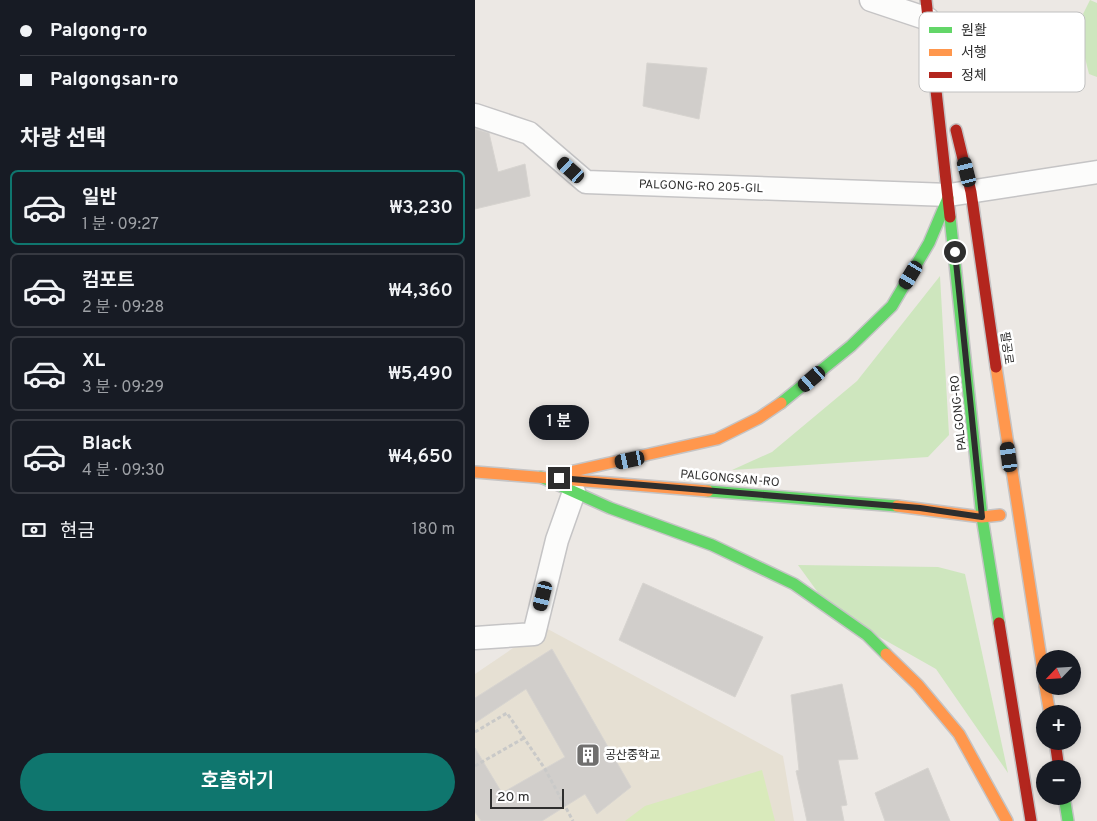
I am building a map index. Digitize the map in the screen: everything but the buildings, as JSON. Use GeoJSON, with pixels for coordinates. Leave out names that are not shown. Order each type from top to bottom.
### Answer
{"type":"FeatureCollection","features":[{"type":"Feature","properties":{"kind":"main road","name":"PALGONG-RO"},"geometry":{"type":"LineString","coordinates":[[937,92],[982,517],[1031,821]]}},
{"type":"Feature","properties":{"kind":"main road","name":"팔공로"},"geometry":{"type":"LineString","coordinates":[[947,92],[971,192],[1017,514],[1039,650]]}},
{"type":"Feature","properties":{"kind":"main road"},"geometry":{"type":"LineString","coordinates":[[541,477],[649,456],[717,438],[759,418],[799,390],[892,306],[929,243],[949,195]]}},
{"type":"Feature","properties":{"kind":"main road","name":"PALGONGSAN-RO"},"geometry":{"type":"LineString","coordinates":[[475,472],[920,508],[982,517],[1017,514]]}},
{"type":"Feature","properties":{"kind":"main road"},"geometry":{"type":"LineString","coordinates":[[541,477],[610,508],[712,545],[794,584],[867,635],[918,685],[959,734],[1007,821]]}},
{"type":"Feature","properties":{"kind":"main road"},"geometry":{"type":"LineString","coordinates":[[1065,805],[1068,821]]}},
{"type":"Feature","properties":{"kind":"street"},"geometry":{"type":"LineString","coordinates":[[871,0],[927,10]]}},
{"type":"Feature","properties":{"kind":"street","name":"PALGONG-RO 205-GIL"},"geometry":{"type":"LineString","coordinates":[[475,115],[529,132],[586,182],[949,195],[1097,172]]}},
{"type":"Feature","properties":{"kind":"street"},"geometry":{"type":"LineString","coordinates":[[475,638],[534,634],[557,540],[574,492]]}},
{"type":"Feature","properties":{"kind":"path"},"geometry":{"type":"LineString","coordinates":[[475,732],[507,713],[545,769],[573,821]]}},
{"type":"Feature","properties":{"kind":"path"},"geometry":{"type":"LineString","coordinates":[[475,766],[524,738]]}},
{"type":"Feature","properties":{"kind":"shaded area"},"geometry":{"type":"Polygon","coordinates":[[[544,627],[783,756],[794,821],[475,821],[475,674],[544,627]]]}},
{"type":"Feature","properties":{"kind":"green space"},"geometry":{"type":"Polygon","coordinates":[[[1090,0],[1097,3],[1097,77],[1089,74],[1085,58],[1084,12],[1090,0]]]}},
{"type":"Feature","properties":{"kind":"green space"},"geometry":{"type":"Polygon","coordinates":[[[940,276],[949,435],[928,457],[732,470],[772,452],[857,381],[940,276]]]}},
{"type":"Feature","properties":{"kind":"green space"},"geometry":{"type":"Polygon","coordinates":[[[798,565],[938,567],[965,574],[1008,773],[936,669],[830,609],[798,565]]]}},
{"type":"Feature","properties":{"kind":"green space"},"geometry":{"type":"Polygon","coordinates":[[[762,770],[775,821],[625,821],[645,806],[762,770]]]}},
{"type":"Feature","properties":{"kind":"traffic: fast"},"geometry":{"type":"LineString","coordinates":[[781,403],[851,346],[892,306],[929,243],[948,198]]}},
{"type":"Feature","properties":{"kind":"traffic: fast"},"geometry":{"type":"LineString","coordinates":[[950,217],[982,517],[999,623]]}},
{"type":"Feature","properties":{"kind":"traffic: fast"},"geometry":{"type":"LineString","coordinates":[[541,477],[610,508],[712,545],[794,584],[867,635],[886,654]]}},
{"type":"Feature","properties":{"kind":"traffic: fast"},"geometry":{"type":"LineString","coordinates":[[708,491],[897,506]]}},
{"type":"Feature","properties":{"kind":"traffic: fast"},"geometry":{"type":"LineString","coordinates":[[1065,805],[1068,821]]}},
{"type":"Feature","properties":{"kind":"traffic: slow"},"geometry":{"type":"LineString","coordinates":[[996,367],[1040,650]]}},
{"type":"Feature","properties":{"kind":"traffic: slow"},"geometry":{"type":"LineString","coordinates":[[574,471],[717,439],[759,418],[781,403]]}},
{"type":"Feature","properties":{"kind":"traffic: slow"},"geometry":{"type":"LineString","coordinates":[[475,472],[708,491]]}},
{"type":"Feature","properties":{"kind":"traffic: slow"},"geometry":{"type":"LineString","coordinates":[[897,506],[982,517],[1000,515]]}},
{"type":"Feature","properties":{"kind":"traffic: slow"},"geometry":{"type":"LineString","coordinates":[[886,654],[918,685],[959,734],[1007,821]]}},
{"type":"Feature","properties":{"kind":"traffic: slow"},"geometry":{"type":"LineString","coordinates":[[1047,695],[1048,705]]}},
{"type":"Feature","properties":{"kind":"traffic: jam"},"geometry":{"type":"LineString","coordinates":[[926,0],[927,12]]}},
{"type":"Feature","properties":{"kind":"traffic: jam"},"geometry":{"type":"LineString","coordinates":[[936,92],[950,217]]}},
{"type":"Feature","properties":{"kind":"traffic: jam"},"geometry":{"type":"LineString","coordinates":[[956,130],[971,192],[996,367]]}},
{"type":"Feature","properties":{"kind":"traffic: jam"},"geometry":{"type":"LineString","coordinates":[[999,623],[1031,821]]}},
{"type":"Feature","properties":{"kind":"traffic: jam"},"geometry":{"type":"LineString","coordinates":[[1056,750],[1058,760]]}},
{"type":"Feature","properties":{"kind":"place","name":"공산중학교"},"geometry":{"type":"Point","coordinates":[588,755]}},
{"type":"Feature","properties":{"kind":"route"},"geometry":{"type":"LineString","coordinates":[[559,478],[920,508],[982,517],[955,252]]}}]}
